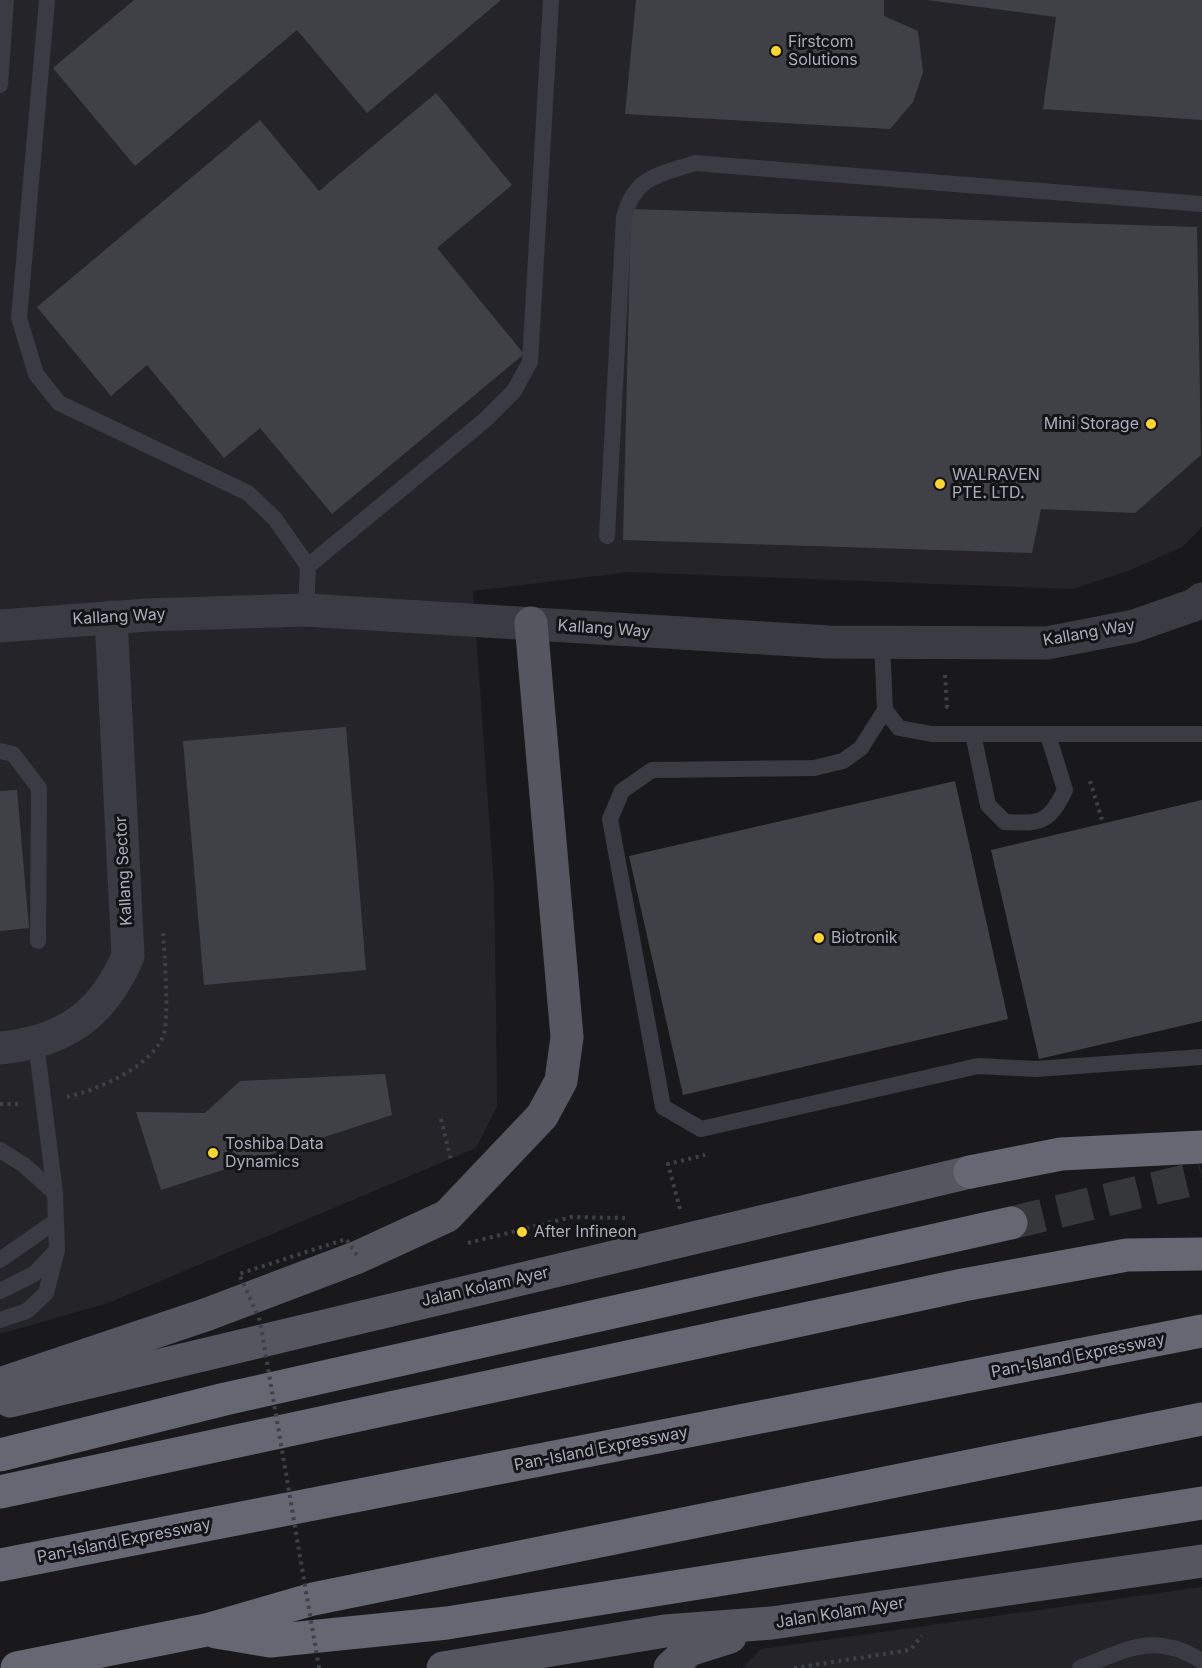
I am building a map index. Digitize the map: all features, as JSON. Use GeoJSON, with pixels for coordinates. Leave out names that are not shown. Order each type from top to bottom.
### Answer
{"type":"FeatureCollection","features":[{"type":"Feature","properties":{"kind":"highway"},"geometry":{"type":"LineString","coordinates":[[970,1172],[1061,1154],[1202,1146]]}},
{"type":"Feature","properties":{"kind":"highway"},"geometry":{"type":"LineString","coordinates":[[0,1455],[225,1399],[1011,1223]]}},
{"type":"Feature","properties":{"kind":"highway"},"geometry":{"type":"LineString","coordinates":[[0,1492],[963,1285],[1127,1255],[1202,1254]]}},
{"type":"Feature","properties":{"kind":"highway","name":"Pan-Island Expressway"},"geometry":{"type":"LineString","coordinates":[[0,1565],[1202,1331]]}},
{"type":"Feature","properties":{"kind":"highway"},"geometry":{"type":"LineString","coordinates":[[17,1668],[206,1630],[313,1599],[1202,1419]]}},
{"type":"Feature","properties":{"kind":"highway"},"geometry":{"type":"LineString","coordinates":[[206,1630],[270,1641],[447,1623],[1202,1503]]}},
{"type":"Feature","properties":{"kind":"main road"},"geometry":{"type":"LineString","coordinates":[[0,1384],[208,1314],[358,1257],[447,1216],[542,1116],[561,1081],[567,1037],[531,623]]}},
{"type":"Feature","properties":{"kind":"main road","name":"Jalan Kolam Ayer"},"geometry":{"type":"LineString","coordinates":[[0,1404],[970,1172]]}},
{"type":"Feature","properties":{"kind":"main road","name":"Jalan Kolam Ayer"},"geometry":{"type":"LineString","coordinates":[[443,1668],[665,1631],[772,1623],[955,1595],[1202,1562]]}},
{"type":"Feature","properties":{"kind":"main road"},"geometry":{"type":"LineString","coordinates":[[670,1668],[689,1650],[772,1623]]}},
{"type":"Feature","properties":{"kind":"street","name":"Kallang Way"},"geometry":{"type":"LineString","coordinates":[[0,626],[111,617],[306,610],[733,637],[882,643],[1047,642],[1134,626],[1194,605],[1202,599]]}},
{"type":"Feature","properties":{"kind":"street","name":"Kallang Sector"},"geometry":{"type":"LineString","coordinates":[[0,1048],[36,1043],[71,1029],[100,1006],[117,982],[128,956],[111,617]]}},
{"type":"Feature","properties":{"kind":"lane"},"geometry":{"type":"LineString","coordinates":[[0,85],[6,0]]}},
{"type":"Feature","properties":{"kind":"lane"},"geometry":{"type":"LineString","coordinates":[[47,0],[19,318],[36,374],[59,403],[248,493],[275,519],[308,566],[306,610]]}},
{"type":"Feature","properties":{"kind":"lane"},"geometry":{"type":"LineString","coordinates":[[308,566],[485,420],[514,390],[530,362],[551,0]]}},
{"type":"Feature","properties":{"kind":"lane"},"geometry":{"type":"LineString","coordinates":[[607,536],[624,217],[628,200],[646,179],[695,163],[1202,204]]}},
{"type":"Feature","properties":{"kind":"lane"},"geometry":{"type":"LineString","coordinates":[[882,643],[885,710],[861,748],[843,761],[814,768],[652,770],[621,791],[610,819],[663,1107],[701,1129],[978,1066],[1036,1069],[1202,1057]]}},
{"type":"Feature","properties":{"kind":"lane"},"geometry":{"type":"LineString","coordinates":[[885,710],[899,728],[932,734],[1202,734]]}},
{"type":"Feature","properties":{"kind":"lane"},"geometry":{"type":"LineString","coordinates":[[973,734],[988,805],[1005,822],[1032,824],[1055,812],[1065,790],[1048,735]]}},
{"type":"Feature","properties":{"kind":"lane"},"geometry":{"type":"LineString","coordinates":[[0,751],[13,754],[39,788],[38,941]]}},
{"type":"Feature","properties":{"kind":"lane"},"geometry":{"type":"LineString","coordinates":[[0,1320],[27,1311],[46,1293],[57,1250],[55,1193],[36,1043]]}},
{"type":"Feature","properties":{"kind":"lane"},"geometry":{"type":"LineString","coordinates":[[0,1150],[24,1166],[55,1193]]}},
{"type":"Feature","properties":{"kind":"lane"},"geometry":{"type":"LineString","coordinates":[[0,1260],[56,1221]]}},
{"type":"Feature","properties":{"kind":"lane"},"geometry":{"type":"LineString","coordinates":[[0,1291],[34,1274],[57,1250]]}},
{"type":"Feature","properties":{"kind":"lane"},"geometry":{"type":"LineString","coordinates":[[1080,1668],[1141,1644],[1169,1646],[1202,1661]]}},
{"type":"Feature","properties":{"kind":"path"},"geometry":{"type":"LineString","coordinates":[[441,1119],[451,1160]]}},
{"type":"Feature","properties":{"kind":"path"},"geometry":{"type":"LineString","coordinates":[[682,1220],[668,1164],[713,1154]]}},
{"type":"Feature","properties":{"kind":"path"},"geometry":{"type":"LineString","coordinates":[[462,1245],[572,1218],[627,1218]]}},
{"type":"Feature","properties":{"kind":"path"},"geometry":{"type":"LineString","coordinates":[[319,1668],[260,1321],[239,1274],[346,1239],[358,1257]]}},
{"type":"Feature","properties":{"kind":"path"},"geometry":{"type":"LineString","coordinates":[[794,1668],[910,1650],[955,1595]]}},
{"type":"Feature","properties":{"kind":"shaded area"},"geometry":{"type":"Polygon","coordinates":[[[0,0],[1202,0],[1202,527],[1182,547],[1128,571],[1072,589],[629,572],[473,591],[494,888],[497,1106],[476,1148],[108,1303],[0,1334],[0,0]]]}},
{"type":"Feature","properties":{"kind":"shaded area"},"geometry":{"type":"Polygon","coordinates":[[[1202,1587],[1202,1668],[742,1668],[761,1649],[1202,1587]]]}},
{"type":"Feature","properties":{"kind":"building"},"geometry":{"type":"Polygon","coordinates":[[[134,0],[501,0],[367,113],[297,30],[135,166],[53,68],[134,0]]]}},
{"type":"Feature","properties":{"kind":"building","name":"Firstcom Solutions"},"geometry":{"type":"Polygon","coordinates":[[[636,0],[884,0],[884,16],[918,31],[923,72],[913,102],[890,129],[625,114],[636,0]]]}},
{"type":"Feature","properties":{"kind":"building"},"geometry":{"type":"Polygon","coordinates":[[[927,0],[1202,0],[1202,120],[1043,109],[1056,17],[927,0]]]}},
{"type":"Feature","properties":{"kind":"building"},"geometry":{"type":"Polygon","coordinates":[[[436,93],[512,185],[437,248],[524,354],[332,514],[260,428],[224,458],[147,365],[111,396],[37,307],[260,120],[319,191],[436,93]]]}},
{"type":"Feature","properties":{"kind":"building"},"geometry":{"type":"Polygon","coordinates":[[[631,209],[1197,227],[1201,455],[1135,513],[1041,509],[1032,553],[623,540],[631,209]]]}},
{"type":"Feature","properties":{"kind":"building"},"geometry":{"type":"Polygon","coordinates":[[[346,727],[366,970],[204,985],[183,741],[346,727]]]}},
{"type":"Feature","properties":{"kind":"building","name":"Biotronik"},"geometry":{"type":"Polygon","coordinates":[[[955,781],[1008,1019],[683,1095],[629,856],[955,781]]]}},
{"type":"Feature","properties":{"kind":"building"},"geometry":{"type":"Polygon","coordinates":[[[17,790],[29,928],[0,931],[0,791],[17,790]]]}},
{"type":"Feature","properties":{"kind":"building"},"geometry":{"type":"Polygon","coordinates":[[[1202,800],[1202,1021],[1039,1059],[991,850],[1202,800]]]}},
{"type":"Feature","properties":{"kind":"building","name":"Toshiba Data Dynamics"},"geometry":{"type":"Polygon","coordinates":[[[385,1074],[392,1115],[161,1190],[136,1112],[205,1113],[240,1081],[385,1074]]]}},
{"type":"Feature","properties":{"kind":"tunnel"},"geometry":{"type":"LineString","coordinates":[[1011,1223],[1202,1177]]}},
{"type":"Feature","properties":{"kind":"place","name":"Firstcom Solutions"},"geometry":{"type":"Point","coordinates":[776,51]}},
{"type":"Feature","properties":{"kind":"place","name":"Mini Storage"},"geometry":{"type":"Point","coordinates":[1151,424]}},
{"type":"Feature","properties":{"kind":"place","name":"WALRAVEN PTE. LTD."},"geometry":{"type":"Point","coordinates":[940,484]}},
{"type":"Feature","properties":{"kind":"place","name":"Biotronik"},"geometry":{"type":"Point","coordinates":[819,938]}},
{"type":"Feature","properties":{"kind":"place","name":"Toshiba Data Dynamics"},"geometry":{"type":"Point","coordinates":[213,1153]}},
{"type":"Feature","properties":{"kind":"place","name":"After Infineon"},"geometry":{"type":"Point","coordinates":[522,1232]}}]}
